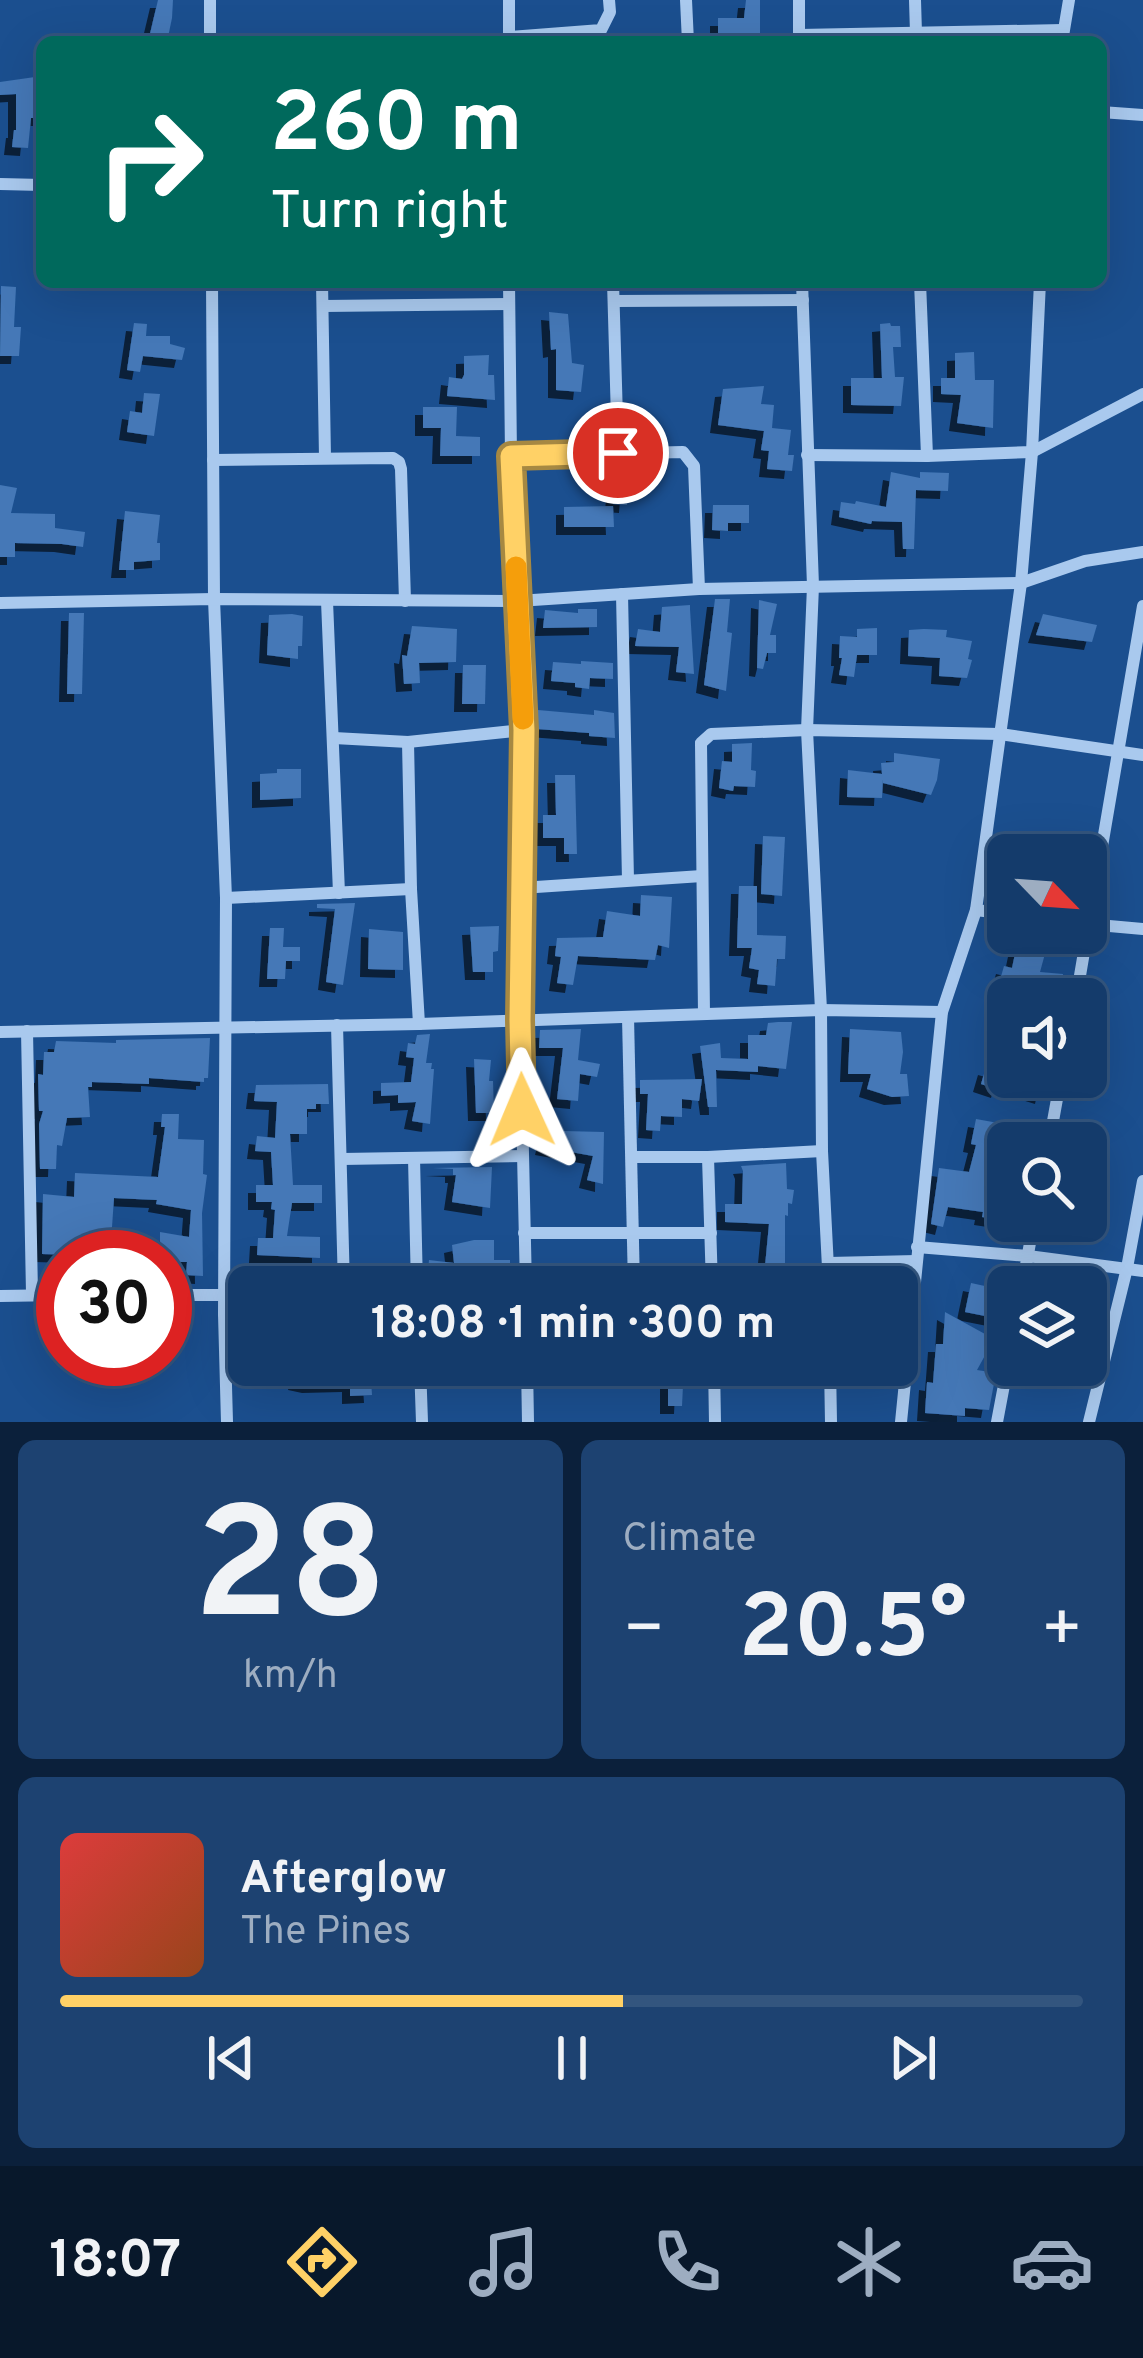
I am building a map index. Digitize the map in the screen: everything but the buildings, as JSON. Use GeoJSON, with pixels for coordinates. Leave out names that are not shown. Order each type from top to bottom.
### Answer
{"type":"FeatureCollection","features":[{"type":"Feature","properties":{"kind":"street"},"geometry":{"type":"LineString","coordinates":[[210,0],[210,36]]}},
{"type":"Feature","properties":{"kind":"street"},"geometry":{"type":"LineString","coordinates":[[509,0],[509,36]]}},
{"type":"Feature","properties":{"kind":"street"},"geometry":{"type":"LineString","coordinates":[[540,36],[601,30],[610,12],[609,0]]}},
{"type":"Feature","properties":{"kind":"street"},"geometry":{"type":"LineString","coordinates":[[686,0],[688,36]]}},
{"type":"Feature","properties":{"kind":"street"},"geometry":{"type":"LineString","coordinates":[[799,0],[799,36]]}},
{"type":"Feature","properties":{"kind":"street"},"geometry":{"type":"LineString","coordinates":[[915,0],[916,33]]}},
{"type":"Feature","properties":{"kind":"street"},"geometry":{"type":"LineString","coordinates":[[846,36],[1063,36],[1069,0]]}},
{"type":"Feature","properties":{"kind":"street"},"geometry":{"type":"LineString","coordinates":[[1107,112],[1143,115],[1143,105]]}},
{"type":"Feature","properties":{"kind":"street"},"geometry":{"type":"LineString","coordinates":[[0,184],[36,184]]}},
{"type":"Feature","properties":{"kind":"street"},"geometry":{"type":"LineString","coordinates":[[212,288],[214,599],[226,898],[227,1422]]}},
{"type":"Feature","properties":{"kind":"street"},"geometry":{"type":"LineString","coordinates":[[322,288],[325,458]]}},
{"type":"Feature","properties":{"kind":"street"},"geometry":{"type":"LineString","coordinates":[[509,288],[511,456],[524,730],[520,1020],[525,1266]]}},
{"type":"Feature","properties":{"kind":"street"},"geometry":{"type":"LineString","coordinates":[[613,288],[618,453]]}},
{"type":"Feature","properties":{"kind":"street"},"geometry":{"type":"LineString","coordinates":[[802,288],[813,586],[807,730],[829,1263],[916,1254],[1028,1256],[1143,1271]]}},
{"type":"Feature","properties":{"kind":"street"},"geometry":{"type":"LineString","coordinates":[[920,288],[927,456]]}},
{"type":"Feature","properties":{"kind":"street"},"geometry":{"type":"LineString","coordinates":[[902,1422],[942,1012],[976,910],[1021,584],[1040,288]]}},
{"type":"Feature","properties":{"kind":"street"},"geometry":{"type":"LineString","coordinates":[[614,301],[803,300]]}},
{"type":"Feature","properties":{"kind":"street"},"geometry":{"type":"LineString","coordinates":[[322,306],[509,304]]}},
{"type":"Feature","properties":{"kind":"street"},"geometry":{"type":"LineString","coordinates":[[808,455],[1032,452],[1143,394]]}},
{"type":"Feature","properties":{"kind":"street"},"geometry":{"type":"LineString","coordinates":[[511,456],[683,452],[694,466],[699,589]]}},
{"type":"Feature","properties":{"kind":"street"},"geometry":{"type":"LineString","coordinates":[[213,460],[392,458],[399,462],[405,602]]}},
{"type":"Feature","properties":{"kind":"street"},"geometry":{"type":"LineString","coordinates":[[0,603],[518,601],[699,589],[1021,584],[1085,561],[1143,552]]}},
{"type":"Feature","properties":{"kind":"street"},"geometry":{"type":"LineString","coordinates":[[622,594],[628,880]]}},
{"type":"Feature","properties":{"kind":"street"},"geometry":{"type":"LineString","coordinates":[[327,601],[340,893]]}},
{"type":"Feature","properties":{"kind":"street"},"geometry":{"type":"LineString","coordinates":[[1104,834],[1143,606]]}},
{"type":"Feature","properties":{"kind":"street"},"geometry":{"type":"LineString","coordinates":[[334,738],[408,742],[524,730]]}},
{"type":"Feature","properties":{"kind":"street"},"geometry":{"type":"LineString","coordinates":[[704,1014],[701,743],[711,734],[807,730],[1000,734],[1143,755]]}},
{"type":"Feature","properties":{"kind":"street"},"geometry":{"type":"LineString","coordinates":[[408,742],[419,1024]]}},
{"type":"Feature","properties":{"kind":"street"},"geometry":{"type":"LineString","coordinates":[[521,888],[702,876]]}},
{"type":"Feature","properties":{"kind":"street"},"geometry":{"type":"LineString","coordinates":[[226,898],[411,889]]}},
{"type":"Feature","properties":{"kind":"street"},"geometry":{"type":"LineString","coordinates":[[976,910],[987,911]]}},
{"type":"Feature","properties":{"kind":"street"},"geometry":{"type":"LineString","coordinates":[[1107,926],[1143,929]]}},
{"type":"Feature","properties":{"kind":"street"},"geometry":{"type":"LineString","coordinates":[[0,1032],[821,1010],[942,1012]]}},
{"type":"Feature","properties":{"kind":"street"},"geometry":{"type":"LineString","coordinates":[[628,1017],[634,1266]]}},
{"type":"Feature","properties":{"kind":"street"},"geometry":{"type":"LineString","coordinates":[[337,1025],[344,1266]]}},
{"type":"Feature","properties":{"kind":"street"},"geometry":{"type":"LineString","coordinates":[[27,1031],[32,1294]]}},
{"type":"Feature","properties":{"kind":"street"},"geometry":{"type":"LineString","coordinates":[[633,1157],[822,1150]]}},
{"type":"Feature","properties":{"kind":"street"},"geometry":{"type":"LineString","coordinates":[[342,1160],[523,1156]]}},
{"type":"Feature","properties":{"kind":"street"},"geometry":{"type":"LineString","coordinates":[[708,1157],[712,1266]]}},
{"type":"Feature","properties":{"kind":"street"},"geometry":{"type":"LineString","coordinates":[[414,1158],[417,1266]]}},
{"type":"Feature","properties":{"kind":"street"},"geometry":{"type":"LineString","coordinates":[[1089,1422],[1143,1181]]}},
{"type":"Feature","properties":{"kind":"street"},"geometry":{"type":"LineString","coordinates":[[524,1233],[711,1233]]}},
{"type":"Feature","properties":{"kind":"street"},"geometry":{"type":"LineString","coordinates":[[1026,1266],[1030,1242]]}},
{"type":"Feature","properties":{"kind":"street"},"geometry":{"type":"LineString","coordinates":[[0,1296],[36,1294]]}},
{"type":"Feature","properties":{"kind":"street"},"geometry":{"type":"LineString","coordinates":[[192,1295],[224,1295]]}},
{"type":"Feature","properties":{"kind":"street"},"geometry":{"type":"LineString","coordinates":[[421,1386],[422,1422]]}},
{"type":"Feature","properties":{"kind":"street"},"geometry":{"type":"LineString","coordinates":[[527,1386],[528,1422]]}},
{"type":"Feature","properties":{"kind":"street"},"geometry":{"type":"LineString","coordinates":[[714,1386],[715,1422]]}},
{"type":"Feature","properties":{"kind":"street"},"geometry":{"type":"LineString","coordinates":[[830,1386],[831,1422]]}},
{"type":"Feature","properties":{"kind":"street"},"geometry":{"type":"LineString","coordinates":[[998,1422],[1004,1386]]}},
{"type":"Feature","properties":{"kind":"slow traffic"},"geometry":{"type":"LineString","coordinates":[[516,567],[523,719]]}},
{"type":"Feature","properties":{"kind":"route"},"geometry":{"type":"LineString","coordinates":[[522,1110],[524,730],[511,456],[618,453]]}}]}
